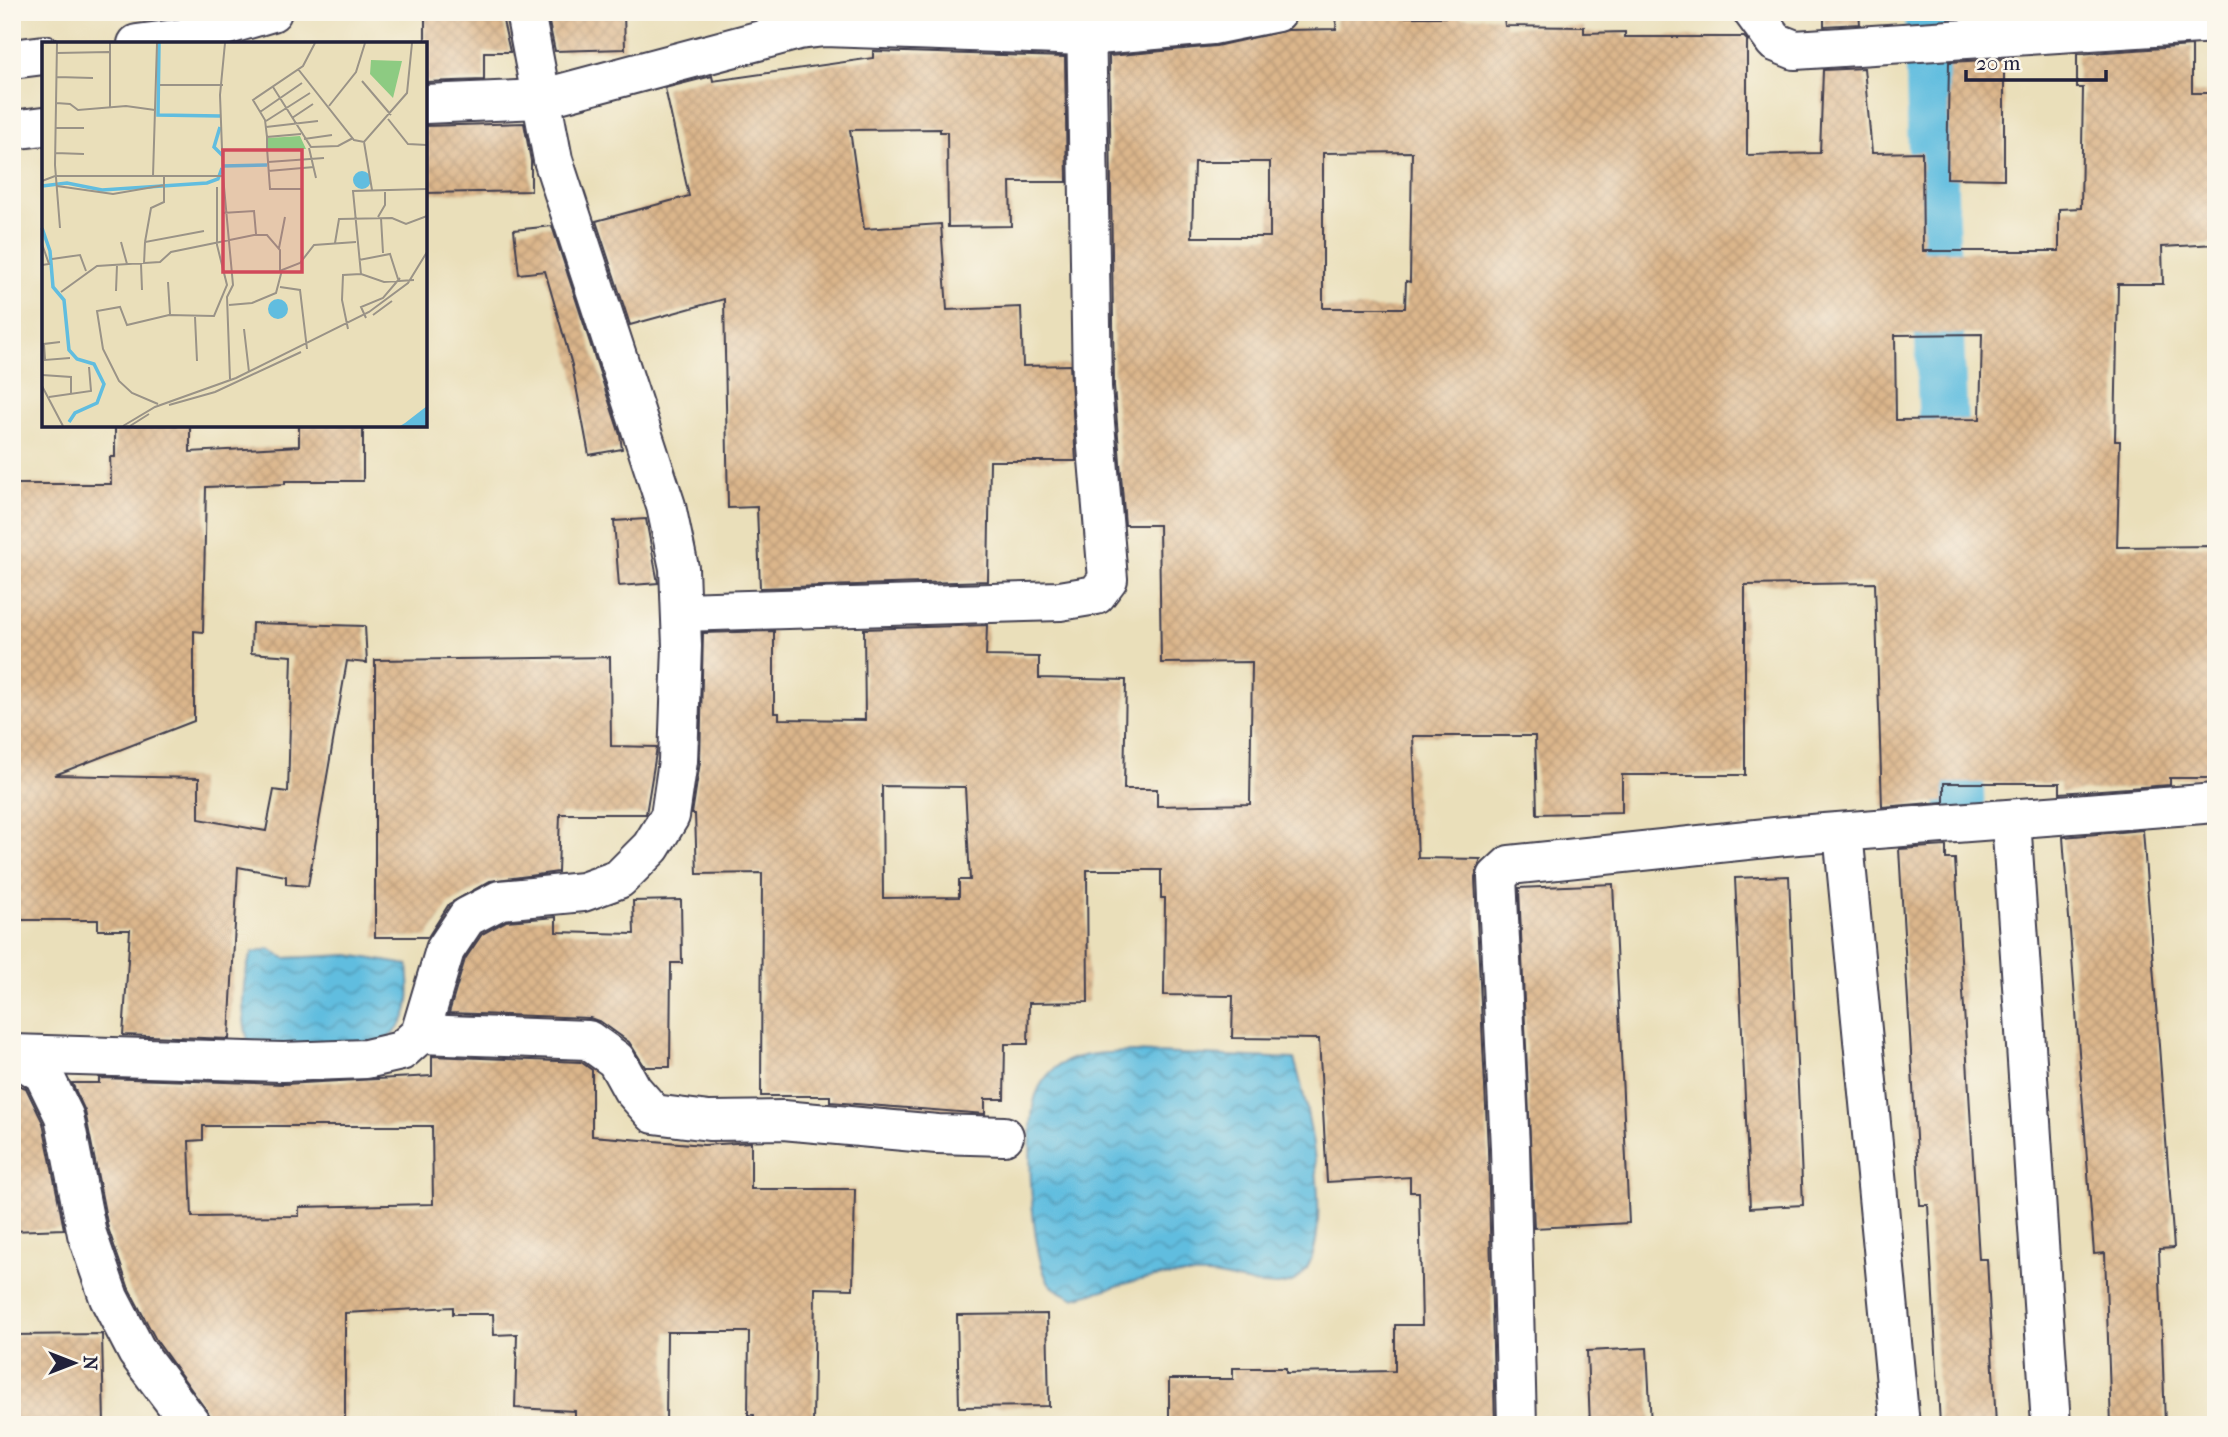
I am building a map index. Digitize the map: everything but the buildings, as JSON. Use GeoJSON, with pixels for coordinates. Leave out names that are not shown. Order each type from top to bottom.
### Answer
{"type":"FeatureCollection","features":[{"type":"Feature","properties":{"kind":"street"},"geometry":{"type":"LineString","coordinates":[[152,42],[183,38],[272,12]]}},
{"type":"Feature","properties":{"kind":"street"},"geometry":{"type":"LineString","coordinates":[[12,1054],[270,1062],[366,1059],[401,1051],[420,1034],[445,950],[467,917],[500,900],[583,892],[620,879],[651,847],[670,816],[678,761],[681,612],[679,568],[666,506],[554,160],[524,12]]}},
{"type":"Feature","properties":{"kind":"street"},"geometry":{"type":"LineString","coordinates":[[427,104],[540,99],[799,30],[825,27],[1212,25],[1278,12]]}},
{"type":"Feature","properties":{"kind":"street"},"geometry":{"type":"LineString","coordinates":[[1753,12],[1775,42],[1795,50],[2216,23]]}},
{"type":"Feature","properties":{"kind":"street"},"geometry":{"type":"LineString","coordinates":[[681,612],[1060,601],[1096,595],[1108,579],[1092,387],[1086,24]]}},
{"type":"Feature","properties":{"kind":"street"},"geometry":{"type":"LineString","coordinates":[[12,59],[42,55]]}},
{"type":"Feature","properties":{"kind":"street"},"geometry":{"type":"LineString","coordinates":[[12,130],[42,126]]}},
{"type":"Feature","properties":{"kind":"street"},"geometry":{"type":"LineString","coordinates":[[1517,1425],[1510,1148],[1497,877],[1510,865],[1528,861],[1843,832],[2216,803]]}},
{"type":"Feature","properties":{"kind":"street"},"geometry":{"type":"LineString","coordinates":[[2011,819],[2051,1425]]}},
{"type":"Feature","properties":{"kind":"street"},"geometry":{"type":"LineString","coordinates":[[1843,832],[1900,1425]]}},
{"type":"Feature","properties":{"kind":"street"},"geometry":{"type":"LineString","coordinates":[[420,1034],[588,1040],[616,1060],[632,1089],[654,1114],[709,1121],[783,1120],[937,1134],[1004,1136]]}},
{"type":"Feature","properties":{"kind":"street"},"geometry":{"type":"LineString","coordinates":[[12,1054],[43,1073],[64,1116],[87,1234],[109,1298],[137,1352],[192,1425]]}},
{"type":"Feature","properties":{"kind":"water"},"geometry":{"type":"Polygon","coordinates":[[[269,949],[285,958],[349,955],[408,965],[408,1010],[399,1028],[380,1043],[260,1048],[248,1041],[243,1008],[248,963],[252,953],[269,949]]]}},
{"type":"Feature","properties":{"kind":"water"},"geometry":{"type":"Polygon","coordinates":[[[1132,1052],[1294,1059],[1313,1143],[1318,1215],[1315,1246],[1306,1270],[1289,1283],[1259,1285],[1209,1275],[1154,1277],[1073,1298],[1050,1284],[1043,1270],[1038,1248],[1031,1191],[1031,1134],[1036,1095],[1041,1084],[1062,1063],[1092,1054],[1132,1052]]]}},
{"type":"Feature","properties":{"kind":"waterway"},"geometry":{"type":"LineString","coordinates":[[1929,12],[1934,211],[1946,487]]}},
{"type":"Feature","properties":{"kind":"waterway"},"geometry":{"type":"LineString","coordinates":[[1957,717],[1960,805]]}}]}
